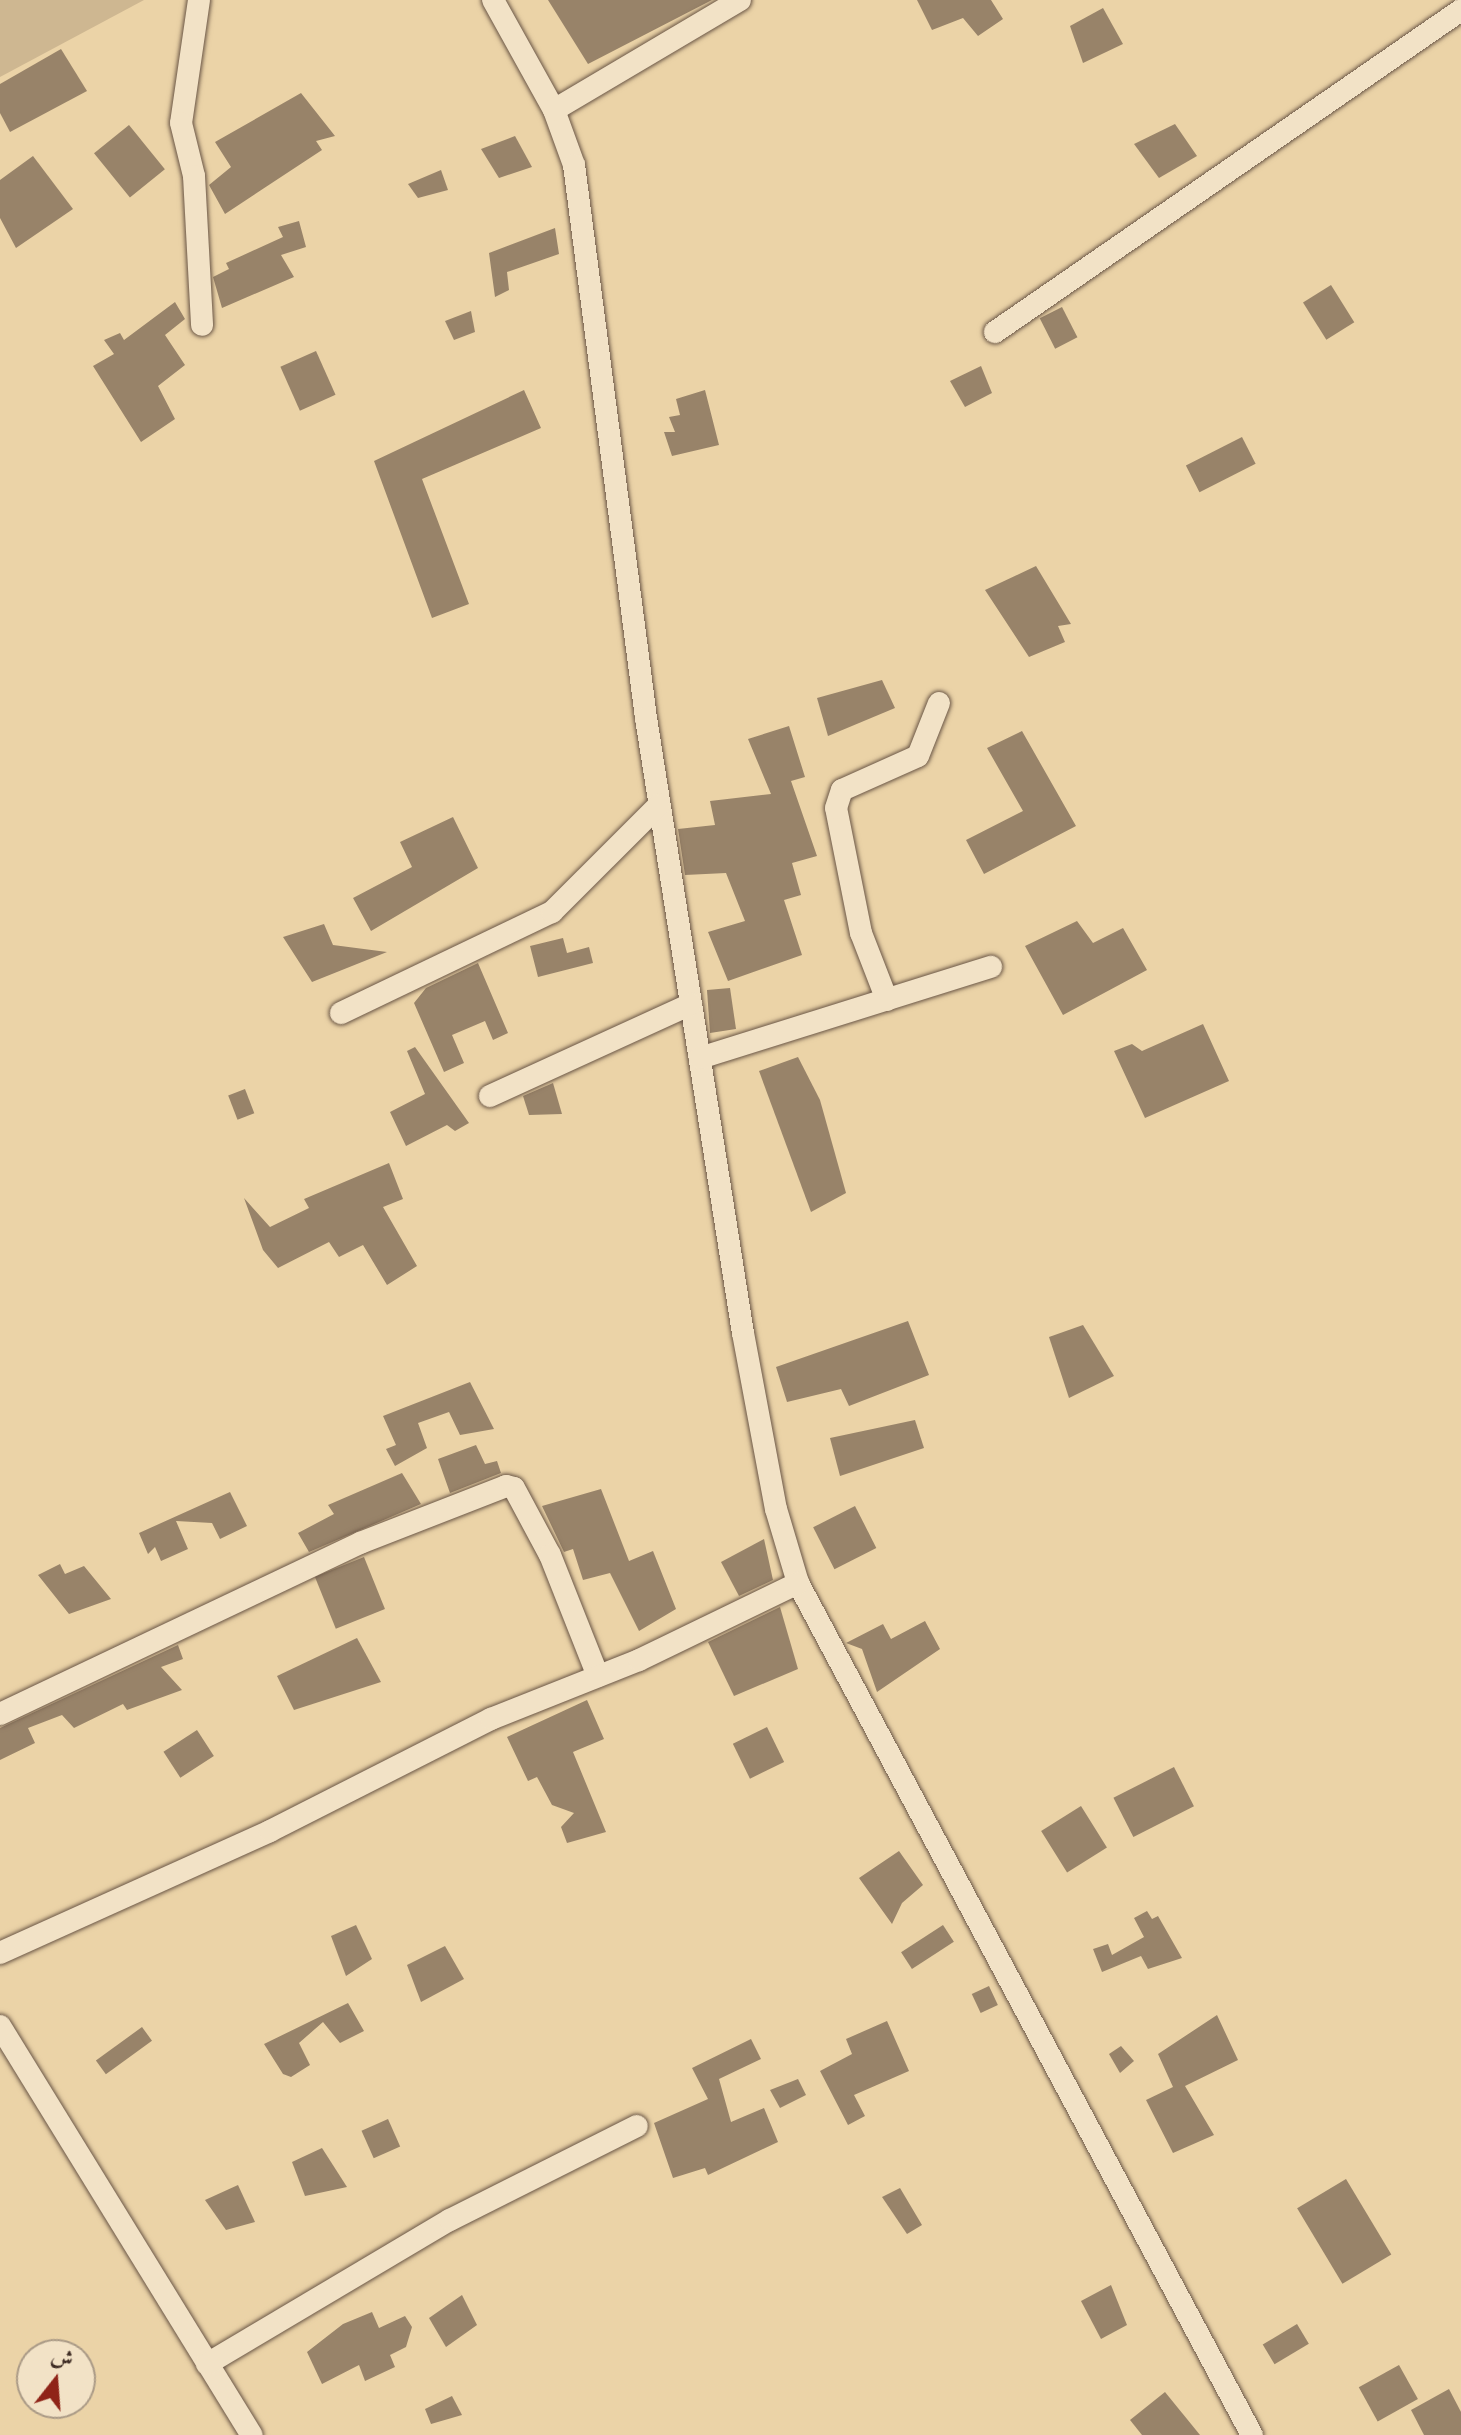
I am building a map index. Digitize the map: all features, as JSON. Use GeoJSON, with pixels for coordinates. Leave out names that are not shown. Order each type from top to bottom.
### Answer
{"type":"FeatureCollection","features":[{"type":"Feature","properties":{"kind":"street"},"geometry":{"type":"LineString","coordinates":[[199,0],[181,123],[194,176],[202,325]]}},
{"type":"Feature","properties":{"kind":"street"},"geometry":{"type":"LineString","coordinates":[[493,0],[554,110],[574,165],[588,239],[659,805],[773,1495],[798,1583],[1252,2435]]}},
{"type":"Feature","properties":{"kind":"street"},"geometry":{"type":"LineString","coordinates":[[554,110],[740,0]]}},
{"type":"Feature","properties":{"kind":"street"},"geometry":{"type":"LineString","coordinates":[[995,332],[1461,10]]}},
{"type":"Feature","properties":{"kind":"street"},"geometry":{"type":"LineString","coordinates":[[887,1000],[861,933],[836,808],[842,790],[861,777],[918,756],[939,703]]}},
{"type":"Feature","properties":{"kind":"street"},"geometry":{"type":"LineString","coordinates":[[341,1013],[552,912],[659,805]]}},
{"type":"Feature","properties":{"kind":"street"},"geometry":{"type":"LineString","coordinates":[[700,1058],[991,967]]}},
{"type":"Feature","properties":{"kind":"street"},"geometry":{"type":"LineString","coordinates":[[490,1096],[691,1004]]}},
{"type":"Feature","properties":{"kind":"street"},"geometry":{"type":"LineString","coordinates":[[0,1714],[360,1543],[506,1486],[514,1488],[550,1555],[598,1676]]}},
{"type":"Feature","properties":{"kind":"street"},"geometry":{"type":"LineString","coordinates":[[0,1953],[270,1831],[491,1719],[598,1676],[798,1583]]}},
{"type":"Feature","properties":{"kind":"street"},"geometry":{"type":"LineString","coordinates":[[0,2026],[252,2435]]}},
{"type":"Feature","properties":{"kind":"street"},"geometry":{"type":"LineString","coordinates":[[207,2364],[450,2220],[637,2126]]}},
{"type":"Feature","properties":{"kind":"shaded area"},"geometry":{"type":"Polygon","coordinates":[[[0,0],[144,0],[0,77],[0,0]]]}},
{"type":"Feature","properties":{"kind":"building"},"geometry":{"type":"Polygon","coordinates":[[[548,0],[712,0],[588,64],[548,0]]]}},
{"type":"Feature","properties":{"kind":"building"},"geometry":{"type":"Polygon","coordinates":[[[917,0],[991,0],[1003,19],[978,36],[963,18],[932,30],[917,0]]]}},
{"type":"Feature","properties":{"kind":"building"},"geometry":{"type":"Polygon","coordinates":[[[1103,8],[1123,44],[1083,63],[1070,26],[1103,8]]]}},
{"type":"Feature","properties":{"kind":"building"},"geometry":{"type":"Polygon","coordinates":[[[61,49],[87,91],[10,132],[0,113],[0,84],[61,49]]]}},
{"type":"Feature","properties":{"kind":"building"},"geometry":{"type":"Polygon","coordinates":[[[301,93],[335,136],[316,141],[322,150],[225,214],[209,185],[231,167],[215,142],[301,93]]]}},
{"type":"Feature","properties":{"kind":"building"},"geometry":{"type":"Polygon","coordinates":[[[1175,124],[1197,156],[1159,178],[1134,144],[1175,124]]]}},
{"type":"Feature","properties":{"kind":"building"},"geometry":{"type":"Polygon","coordinates":[[[129,125],[165,169],[130,198],[94,153],[129,125]]]}},
{"type":"Feature","properties":{"kind":"building"},"geometry":{"type":"Polygon","coordinates":[[[515,136],[532,167],[499,178],[481,149],[515,136]]]}},
{"type":"Feature","properties":{"kind":"building"},"geometry":{"type":"Polygon","coordinates":[[[33,156],[73,209],[16,248],[0,218],[0,180],[33,156]]]}},
{"type":"Feature","properties":{"kind":"building"},"geometry":{"type":"Polygon","coordinates":[[[441,170],[448,190],[418,198],[408,184],[441,170]]]}},
{"type":"Feature","properties":{"kind":"building"},"geometry":{"type":"Polygon","coordinates":[[[299,221],[306,247],[281,255],[294,277],[222,308],[213,277],[229,269],[226,263],[283,237],[278,227],[299,221]]]}},
{"type":"Feature","properties":{"kind":"building"},"geometry":{"type":"Polygon","coordinates":[[[555,228],[559,254],[507,272],[509,290],[495,297],[489,253],[555,228]]]}},
{"type":"Feature","properties":{"kind":"building"},"geometry":{"type":"Polygon","coordinates":[[[1331,285],[1354,322],[1326,340],[1303,302],[1331,285]]]}},
{"type":"Feature","properties":{"kind":"building"},"geometry":{"type":"Polygon","coordinates":[[[175,302],[185,319],[165,335],[185,365],[158,386],[175,419],[141,442],[93,366],[114,354],[104,340],[120,333],[124,340],[175,302]]]}},
{"type":"Feature","properties":{"kind":"building"},"geometry":{"type":"Polygon","coordinates":[[[1062,307],[1077,337],[1055,349],[1040,318],[1062,307]]]}},
{"type":"Feature","properties":{"kind":"building"},"geometry":{"type":"Polygon","coordinates":[[[471,311],[475,332],[454,340],[445,321],[471,311]]]}},
{"type":"Feature","properties":{"kind":"building"},"geometry":{"type":"Polygon","coordinates":[[[316,351],[336,395],[300,411],[280,367],[316,351]]]}},
{"type":"Feature","properties":{"kind":"building"},"geometry":{"type":"Polygon","coordinates":[[[981,366],[992,393],[965,407],[950,381],[981,366]]]}},
{"type":"Feature","properties":{"kind":"building"},"geometry":{"type":"Polygon","coordinates":[[[524,390],[541,428],[422,479],[469,604],[432,618],[374,461],[524,390]]]}},
{"type":"Feature","properties":{"kind":"building"},"geometry":{"type":"Polygon","coordinates":[[[705,390],[719,445],[672,456],[664,432],[675,432],[669,417],[680,415],[676,399],[705,390]]]}},
{"type":"Feature","properties":{"kind":"building"},"geometry":{"type":"Polygon","coordinates":[[[1242,437],[1256,464],[1199,492],[1186,466],[1242,437]]]}},
{"type":"Feature","properties":{"kind":"building"},"geometry":{"type":"Polygon","coordinates":[[[1036,566],[1071,624],[1058,626],[1065,642],[1029,657],[985,590],[1036,566]]]}},
{"type":"Feature","properties":{"kind":"building"},"geometry":{"type":"Polygon","coordinates":[[[882,680],[895,708],[828,736],[817,698],[882,680]]]}},
{"type":"Feature","properties":{"kind":"building"},"geometry":{"type":"Polygon","coordinates":[[[789,726],[805,777],[791,781],[817,856],[792,863],[801,895],[784,900],[802,955],[728,981],[708,932],[745,921],[726,873],[685,875],[678,829],[715,825],[710,801],[771,794],[748,739],[789,726]]]}},
{"type":"Feature","properties":{"kind":"building"},"geometry":{"type":"Polygon","coordinates":[[[1022,731],[1076,826],[984,874],[966,840],[1023,811],[987,748],[1022,731]]]}},
{"type":"Feature","properties":{"kind":"building"},"geometry":{"type":"Polygon","coordinates":[[[453,817],[478,868],[371,931],[353,898],[412,867],[400,842],[453,817]]]}},
{"type":"Feature","properties":{"kind":"building"},"geometry":{"type":"Polygon","coordinates":[[[1077,921],[1093,943],[1123,928],[1147,970],[1063,1015],[1025,946],[1077,921]]]}},
{"type":"Feature","properties":{"kind":"building"},"geometry":{"type":"Polygon","coordinates":[[[324,924],[333,945],[387,952],[312,982],[283,937],[324,924]]]}},
{"type":"Feature","properties":{"kind":"building"},"geometry":{"type":"Polygon","coordinates":[[[563,938],[567,953],[589,947],[593,963],[538,977],[530,946],[563,938]]]}},
{"type":"Feature","properties":{"kind":"building"},"geometry":{"type":"Polygon","coordinates":[[[478,963],[508,1033],[493,1040],[485,1021],[452,1035],[464,1063],[444,1072],[414,1003],[426,988],[478,963]]]}},
{"type":"Feature","properties":{"kind":"building"},"geometry":{"type":"Polygon","coordinates":[[[730,988],[736,1029],[710,1033],[707,990],[730,988]]]}},
{"type":"Feature","properties":{"kind":"building"},"geometry":{"type":"Polygon","coordinates":[[[1203,1024],[1229,1081],[1145,1118],[1114,1051],[1132,1044],[1142,1051],[1203,1024]]]}},
{"type":"Feature","properties":{"kind":"building"},"geometry":{"type":"Polygon","coordinates":[[[415,1047],[469,1123],[455,1131],[447,1125],[406,1146],[390,1112],[425,1094],[407,1051],[415,1047]]]}},
{"type":"Feature","properties":{"kind":"building"},"geometry":{"type":"Polygon","coordinates":[[[798,1057],[820,1100],[846,1193],[811,1212],[759,1071],[798,1057]]]}},
{"type":"Feature","properties":{"kind":"building"},"geometry":{"type":"Polygon","coordinates":[[[553,1083],[562,1114],[529,1115],[523,1096],[553,1083]]]}},
{"type":"Feature","properties":{"kind":"building"},"geometry":{"type":"Polygon","coordinates":[[[245,1089],[254,1113],[238,1120],[228,1095],[245,1089]]]}},
{"type":"Feature","properties":{"kind":"building"},"geometry":{"type":"Polygon","coordinates":[[[389,1163],[403,1199],[383,1207],[417,1266],[387,1285],[363,1245],[339,1257],[329,1242],[278,1268],[263,1250],[244,1198],[270,1227],[309,1208],[304,1199],[389,1163]]]}},
{"type":"Feature","properties":{"kind":"building"},"geometry":{"type":"Polygon","coordinates":[[[908,1321],[929,1375],[849,1406],[841,1389],[787,1402],[776,1367],[908,1321]]]}},
{"type":"Feature","properties":{"kind":"building"},"geometry":{"type":"Polygon","coordinates":[[[1083,1325],[1114,1376],[1069,1398],[1049,1337],[1083,1325]]]}},
{"type":"Feature","properties":{"kind":"building"},"geometry":{"type":"Polygon","coordinates":[[[470,1382],[494,1429],[460,1435],[449,1412],[418,1423],[427,1448],[395,1466],[386,1449],[396,1445],[383,1416],[470,1382]]]}},
{"type":"Feature","properties":{"kind":"building"},"geometry":{"type":"Polygon","coordinates":[[[915,1420],[924,1448],[840,1476],[830,1438],[915,1420]]]}},
{"type":"Feature","properties":{"kind":"building"},"geometry":{"type":"Polygon","coordinates":[[[476,1445],[485,1464],[497,1461],[501,1473],[450,1493],[438,1459],[476,1445]]]}},
{"type":"Feature","properties":{"kind":"building"},"geometry":{"type":"Polygon","coordinates":[[[402,1473],[421,1504],[309,1552],[298,1533],[334,1514],[328,1505],[402,1473]]]}},
{"type":"Feature","properties":{"kind":"building"},"geometry":{"type":"Polygon","coordinates":[[[601,1489],[629,1561],[653,1551],[676,1609],[639,1631],[610,1573],[583,1580],[573,1549],[564,1552],[542,1506],[601,1489]]]}},
{"type":"Feature","properties":{"kind":"building"},"geometry":{"type":"Polygon","coordinates":[[[230,1492],[247,1526],[220,1539],[212,1523],[176,1521],[188,1549],[161,1561],[155,1547],[148,1554],[139,1533],[230,1492]]]}},
{"type":"Feature","properties":{"kind":"building"},"geometry":{"type":"Polygon","coordinates":[[[855,1506],[876,1548],[834,1569],[813,1527],[855,1506]]]}},
{"type":"Feature","properties":{"kind":"building"},"geometry":{"type":"Polygon","coordinates":[[[764,1539],[773,1580],[739,1596],[721,1562],[764,1539]]]}},
{"type":"Feature","properties":{"kind":"building"},"geometry":{"type":"Polygon","coordinates":[[[364,1557],[385,1609],[336,1629],[315,1577],[364,1557]]]}},
{"type":"Feature","properties":{"kind":"building"},"geometry":{"type":"Polygon","coordinates":[[[60,1564],[65,1574],[84,1566],[111,1599],[69,1614],[38,1575],[60,1564]]]}},
{"type":"Feature","properties":{"kind":"building"},"geometry":{"type":"Polygon","coordinates":[[[780,1607],[798,1669],[734,1696],[708,1642],[780,1607]]]}},
{"type":"Feature","properties":{"kind":"building"},"geometry":{"type":"Polygon","coordinates":[[[925,1621],[940,1649],[877,1692],[862,1649],[846,1643],[883,1624],[891,1639],[925,1621]]]}},
{"type":"Feature","properties":{"kind":"building"},"geometry":{"type":"Polygon","coordinates":[[[357,1638],[381,1682],[294,1710],[277,1676],[357,1638]]]}},
{"type":"Feature","properties":{"kind":"building"},"geometry":{"type":"Polygon","coordinates":[[[178,1645],[183,1659],[161,1667],[182,1690],[127,1710],[123,1704],[74,1728],[62,1715],[28,1728],[35,1743],[0,1760],[0,1728],[178,1645]]]}},
{"type":"Feature","properties":{"kind":"building"},"geometry":{"type":"Polygon","coordinates":[[[587,1700],[604,1739],[573,1752],[606,1832],[567,1843],[561,1827],[574,1813],[552,1805],[537,1777],[528,1781],[507,1737],[587,1700]]]}},
{"type":"Feature","properties":{"kind":"building"},"geometry":{"type":"Polygon","coordinates":[[[767,1727],[784,1762],[750,1779],[733,1744],[767,1727]]]}},
{"type":"Feature","properties":{"kind":"building"},"geometry":{"type":"Polygon","coordinates":[[[197,1730],[214,1756],[180,1778],[163,1752],[197,1730]]]}},
{"type":"Feature","properties":{"kind":"building"},"geometry":{"type":"Polygon","coordinates":[[[1174,1767],[1194,1806],[1133,1837],[1113,1798],[1174,1767]]]}},
{"type":"Feature","properties":{"kind":"building"},"geometry":{"type":"Polygon","coordinates":[[[1081,1806],[1107,1848],[1067,1872],[1041,1831],[1081,1806]]]}},
{"type":"Feature","properties":{"kind":"building"},"geometry":{"type":"Polygon","coordinates":[[[899,1851],[923,1885],[902,1903],[892,1924],[859,1878],[899,1851]]]}},
{"type":"Feature","properties":{"kind":"building"},"geometry":{"type":"Polygon","coordinates":[[[1147,1911],[1152,1919],[1158,1916],[1182,1958],[1148,1969],[1141,1956],[1102,1972],[1093,1949],[1108,1944],[1112,1955],[1144,1937],[1134,1918],[1147,1911]]]}},
{"type":"Feature","properties":{"kind":"building"},"geometry":{"type":"Polygon","coordinates":[[[356,1925],[372,1959],[346,1976],[331,1936],[356,1925]]]}},
{"type":"Feature","properties":{"kind":"building"},"geometry":{"type":"Polygon","coordinates":[[[943,1925],[954,1942],[912,1969],[901,1952],[943,1925]]]}},
{"type":"Feature","properties":{"kind":"building"},"geometry":{"type":"Polygon","coordinates":[[[445,1946],[464,1979],[421,2002],[407,1965],[445,1946]]]}},
{"type":"Feature","properties":{"kind":"building"},"geometry":{"type":"Polygon","coordinates":[[[989,1986],[998,2005],[981,2013],[972,1994],[989,1986]]]}},
{"type":"Feature","properties":{"kind":"building"},"geometry":{"type":"Polygon","coordinates":[[[348,2003],[364,2031],[340,2043],[323,2022],[299,2043],[310,2065],[291,2077],[283,2074],[264,2044],[348,2003]]]}},
{"type":"Feature","properties":{"kind":"building"},"geometry":{"type":"Polygon","coordinates":[[[1217,2015],[1238,2060],[1185,2086],[1214,2135],[1173,2153],[1146,2100],[1173,2087],[1158,2054],[1217,2015]]]}},
{"type":"Feature","properties":{"kind":"building"},"geometry":{"type":"Polygon","coordinates":[[[887,2021],[909,2071],[854,2095],[865,2116],[848,2125],[820,2071],[852,2054],[846,2039],[887,2021]]]}},
{"type":"Feature","properties":{"kind":"building"},"geometry":{"type":"Polygon","coordinates":[[[142,2027],[152,2041],[106,2074],[96,2061],[142,2027]]]}},
{"type":"Feature","properties":{"kind":"building"},"geometry":{"type":"Polygon","coordinates":[[[751,2039],[761,2059],[719,2079],[731,2122],[764,2108],[778,2142],[708,2175],[705,2168],[673,2178],[654,2123],[708,2099],[692,2068],[751,2039]]]}},
{"type":"Feature","properties":{"kind":"building"},"geometry":{"type":"Polygon","coordinates":[[[1121,2046],[1134,2061],[1120,2073],[1109,2054],[1121,2046]]]}},
{"type":"Feature","properties":{"kind":"building"},"geometry":{"type":"Polygon","coordinates":[[[798,2079],[806,2095],[780,2108],[770,2090],[798,2079]]]}},
{"type":"Feature","properties":{"kind":"building"},"geometry":{"type":"Polygon","coordinates":[[[388,2119],[400,2146],[374,2158],[362,2131],[388,2119]]]}},
{"type":"Feature","properties":{"kind":"building"},"geometry":{"type":"Polygon","coordinates":[[[322,2148],[347,2187],[305,2196],[292,2162],[322,2148]]]}},
{"type":"Feature","properties":{"kind":"building"},"geometry":{"type":"Polygon","coordinates":[[[1346,2179],[1391,2254],[1342,2284],[1297,2208],[1346,2179]]]}},
{"type":"Feature","properties":{"kind":"building"},"geometry":{"type":"Polygon","coordinates":[[[238,2185],[255,2222],[226,2230],[205,2200],[238,2185]]]}},
{"type":"Feature","properties":{"kind":"building"},"geometry":{"type":"Polygon","coordinates":[[[900,2188],[922,2225],[907,2234],[882,2197],[900,2188]]]}},
{"type":"Feature","properties":{"kind":"building"},"geometry":{"type":"Polygon","coordinates":[[[1111,2285],[1127,2325],[1101,2339],[1081,2301],[1111,2285]]]}},
{"type":"Feature","properties":{"kind":"building"},"geometry":{"type":"Polygon","coordinates":[[[462,2295],[477,2325],[446,2347],[429,2318],[462,2295]]]}},
{"type":"Feature","properties":{"kind":"building"},"geometry":{"type":"Polygon","coordinates":[[[372,2312],[379,2328],[405,2316],[412,2327],[406,2347],[390,2355],[395,2367],[365,2381],[359,2365],[322,2384],[307,2352],[343,2324],[372,2312]]]}},
{"type":"Feature","properties":{"kind":"building"},"geometry":{"type":"Polygon","coordinates":[[[1297,2324],[1309,2344],[1275,2364],[1263,2345],[1297,2324]]]}},
{"type":"Feature","properties":{"kind":"building"},"geometry":{"type":"Polygon","coordinates":[[[1399,2365],[1418,2399],[1378,2421],[1359,2387],[1399,2365]]]}},
{"type":"Feature","properties":{"kind":"building"},"geometry":{"type":"Polygon","coordinates":[[[1449,2389],[1461,2412],[1461,2435],[1424,2435],[1411,2410],[1449,2389]]]}},
{"type":"Feature","properties":{"kind":"building"},"geometry":{"type":"Polygon","coordinates":[[[1165,2392],[1200,2435],[1142,2435],[1130,2420],[1165,2392]]]}},
{"type":"Feature","properties":{"kind":"building"},"geometry":{"type":"Polygon","coordinates":[[[452,2396],[462,2415],[431,2424],[425,2409],[452,2396]]]}}]}
